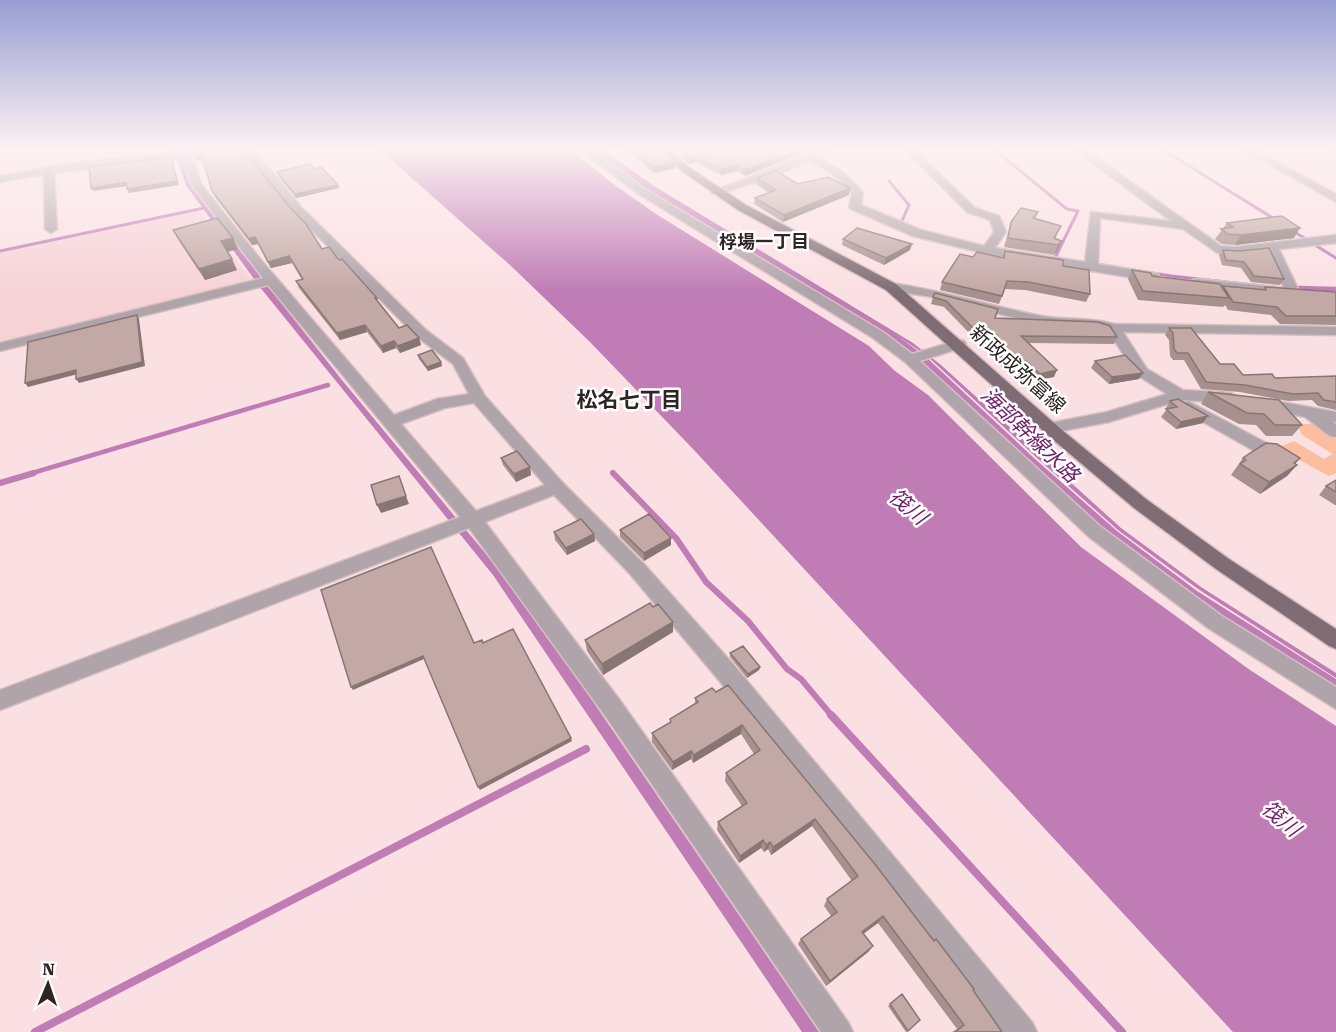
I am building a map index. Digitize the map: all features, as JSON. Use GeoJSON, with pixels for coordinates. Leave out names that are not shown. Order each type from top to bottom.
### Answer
{"type":"FeatureCollection","features":[{"type":"Feature","properties":{"kind":"main road","name":"新政成弥富線"},"geometry":{"type":"LineString","coordinates":[[723,196],[891,286],[1112,482],[1179,534],[1265,594],[1336,639]]}},
{"type":"Feature","properties":{"kind":"street"},"geometry":{"type":"LineString","coordinates":[[50,196],[51,229]]}},
{"type":"Feature","properties":{"kind":"street"},"geometry":{"type":"LineString","coordinates":[[205,196],[266,282],[391,422],[463,524],[614,710],[838,1032]]}},
{"type":"Feature","properties":{"kind":"street"},"geometry":{"type":"LineString","coordinates":[[287,196],[421,333],[458,361],[478,398],[557,487],[637,569],[725,671],[1022,1032]]}},
{"type":"Feature","properties":{"kind":"street"},"geometry":{"type":"LineString","coordinates":[[661,196],[912,358],[1095,532],[1215,622],[1336,699]]}},
{"type":"Feature","properties":{"kind":"street"},"geometry":{"type":"LineString","coordinates":[[857,196],[855,207],[917,233],[987,250],[1162,278]]}},
{"type":"Feature","properties":{"kind":"street"},"geometry":{"type":"LineString","coordinates":[[957,196],[971,210],[995,218],[1000,232],[987,250]]}},
{"type":"Feature","properties":{"kind":"street"},"geometry":{"type":"LineString","coordinates":[[1144,196],[1218,249],[1235,250],[1336,239]]}},
{"type":"Feature","properties":{"kind":"street"},"geometry":{"type":"LineString","coordinates":[[1091,268],[1095,214],[1186,226]]}},
{"type":"Feature","properties":{"kind":"street"},"geometry":{"type":"LineString","coordinates":[[1185,281],[1298,293],[1271,246]]}},
{"type":"Feature","properties":{"kind":"street"},"geometry":{"type":"LineString","coordinates":[[0,347],[266,282]]}},
{"type":"Feature","properties":{"kind":"street"},"geometry":{"type":"LineString","coordinates":[[891,286],[933,292],[1039,320],[1094,322],[1113,328],[1336,331]]}},
{"type":"Feature","properties":{"kind":"street"},"geometry":{"type":"LineString","coordinates":[[1113,328],[1142,372],[1264,449]]}},
{"type":"Feature","properties":{"kind":"street"},"geometry":{"type":"LineString","coordinates":[[912,358],[959,344]]}},
{"type":"Feature","properties":{"kind":"street"},"geometry":{"type":"LineString","coordinates":[[1051,428],[1109,417],[1177,396],[1240,399],[1336,417]]}},
{"type":"Feature","properties":{"kind":"street"},"geometry":{"type":"LineString","coordinates":[[391,422],[442,403],[478,398]]}},
{"type":"Feature","properties":{"kind":"street"},"geometry":{"type":"LineString","coordinates":[[1308,413],[1336,432]]}},
{"type":"Feature","properties":{"kind":"street"},"geometry":{"type":"LineString","coordinates":[[0,700],[557,487]]}},
{"type":"Feature","properties":{"kind":"shaded area"},"geometry":{"type":"Polygon","coordinates":[[[199,211],[252,280],[0,342],[0,253],[199,211]]]}},
{"type":"Feature","properties":{"kind":"shaded area"},"geometry":{"type":"Polygon","coordinates":[[[1305,424],[1317,424],[1336,438],[1336,473],[1329,476],[1277,448],[1294,441],[1324,459],[1333,454],[1302,435],[1299,427],[1305,424]]]}},
{"type":"Feature","properties":{"kind":"water"},"geometry":{"type":"Polygon","coordinates":[[[194,196],[198,196],[342,380],[505,577],[819,1032],[802,1032],[493,575],[259,286],[194,196]]]}},
{"type":"Feature","properties":{"kind":"water","name":"筏川"},"geometry":{"type":"Polygon","coordinates":[[[432,196],[631,196],[869,346],[895,371],[928,395],[1081,547],[1250,670],[1336,726],[1336,1032],[1233,1032],[694,450],[590,342],[511,266],[432,196]]]}},
{"type":"Feature","properties":{"kind":"water"},"geometry":{"type":"Polygon","coordinates":[[[656,196],[671,196],[913,343],[941,365],[1121,528],[1201,587],[1336,673],[1336,678],[1198,589],[1118,530],[926,355],[899,337],[925,356],[1035,459],[1117,531],[1197,591],[1336,679],[1336,690],[1191,595],[1108,533],[1035,469],[918,358],[872,325],[656,196]]]}},
{"type":"Feature","properties":{"kind":"building"},"geometry":{"type":"Polygon","coordinates":[[[216,196],[281,196],[306,224],[322,249],[329,247],[377,298],[375,298],[399,328],[407,325],[419,338],[398,346],[394,341],[381,346],[365,325],[337,333],[296,281],[303,279],[289,256],[268,262],[255,237],[249,239],[216,196]]]}},
{"type":"Feature","properties":{"kind":"building"},"geometry":{"type":"Polygon","coordinates":[[[760,196],[830,196],[784,215],[755,198],[760,196]]]}},
{"type":"Feature","properties":{"kind":"building"},"geometry":{"type":"Polygon","coordinates":[[[1021,208],[1038,212],[1033,218],[1061,226],[1054,238],[1062,241],[1058,245],[1008,238],[1011,222],[1021,208]]]}},
{"type":"Feature","properties":{"kind":"building"},"geometry":{"type":"Polygon","coordinates":[[[1282,216],[1300,228],[1241,235],[1228,234],[1221,229],[1233,227],[1227,223],[1282,216]]]}},
{"type":"Feature","properties":{"kind":"building"},"geometry":{"type":"Polygon","coordinates":[[[217,218],[233,238],[221,241],[232,259],[199,269],[173,230],[217,218]]]}},
{"type":"Feature","properties":{"kind":"building"},"geometry":{"type":"Polygon","coordinates":[[[857,228],[912,244],[886,258],[843,239],[857,228]]]}},
{"type":"Feature","properties":{"kind":"building"},"geometry":{"type":"Polygon","coordinates":[[[1269,248],[1284,279],[1254,276],[1244,262],[1226,260],[1223,250],[1239,251],[1269,248]]]}},
{"type":"Feature","properties":{"kind":"building"},"geometry":{"type":"Polygon","coordinates":[[[1005,251],[1063,260],[1063,266],[1089,270],[1090,294],[1028,282],[1007,281],[1002,296],[942,282],[960,254],[973,257],[977,252],[1004,258],[1005,251]]]}},
{"type":"Feature","properties":{"kind":"building"},"geometry":{"type":"Polygon","coordinates":[[[1132,270],[1151,273],[1152,276],[1220,284],[1229,298],[1143,291],[1132,270]]]}},
{"type":"Feature","properties":{"kind":"building"},"geometry":{"type":"Polygon","coordinates":[[[1223,286],[1336,292],[1336,316],[1286,316],[1277,307],[1233,302],[1223,286]]]}},
{"type":"Feature","properties":{"kind":"building"},"geometry":{"type":"Polygon","coordinates":[[[935,293],[998,309],[995,318],[1098,322],[1110,326],[1117,337],[1021,336],[1057,370],[1040,374],[1026,361],[1019,362],[1016,358],[1005,360],[946,301],[933,297],[935,293]]]}},
{"type":"Feature","properties":{"kind":"building"},"geometry":{"type":"Polygon","coordinates":[[[137,315],[142,362],[76,379],[76,370],[25,383],[28,342],[137,315]]]}},
{"type":"Feature","properties":{"kind":"building"},"geometry":{"type":"Polygon","coordinates":[[[1169,328],[1191,328],[1220,364],[1234,364],[1243,375],[1272,374],[1275,378],[1336,376],[1336,402],[1324,400],[1318,393],[1293,394],[1245,385],[1206,382],[1188,353],[1177,353],[1174,349],[1173,333],[1169,328]]]}},
{"type":"Feature","properties":{"kind":"building"},"geometry":{"type":"Polygon","coordinates":[[[432,350],[441,362],[427,367],[418,355],[432,350]]]}},
{"type":"Feature","properties":{"kind":"building"},"geometry":{"type":"Polygon","coordinates":[[[1125,355],[1143,373],[1112,377],[1095,361],[1125,355]]]}},
{"type":"Feature","properties":{"kind":"building"},"geometry":{"type":"Polygon","coordinates":[[[1208,392],[1279,400],[1302,425],[1275,425],[1264,414],[1247,413],[1208,392]]]}},
{"type":"Feature","properties":{"kind":"building"},"geometry":{"type":"Polygon","coordinates":[[[1178,399],[1208,416],[1181,422],[1166,409],[1177,407],[1170,401],[1178,399]]]}},
{"type":"Feature","properties":{"kind":"building"},"geometry":{"type":"Polygon","coordinates":[[[1266,443],[1277,444],[1300,458],[1294,463],[1297,465],[1269,482],[1240,464],[1246,460],[1243,458],[1266,443]]]}},
{"type":"Feature","properties":{"kind":"building"},"geometry":{"type":"Polygon","coordinates":[[[517,451],[530,467],[514,474],[501,458],[517,451]]]}},
{"type":"Feature","properties":{"kind":"building"},"geometry":{"type":"Polygon","coordinates":[[[399,476],[406,496],[377,505],[371,485],[399,476]]]}},
{"type":"Feature","properties":{"kind":"building"},"geometry":{"type":"Polygon","coordinates":[[[1336,480],[1336,492],[1326,486],[1336,480]]]}},
{"type":"Feature","properties":{"kind":"building"},"geometry":{"type":"Polygon","coordinates":[[[649,514],[671,538],[644,553],[620,530],[649,514]]]}},
{"type":"Feature","properties":{"kind":"building"},"geometry":{"type":"Polygon","coordinates":[[[581,519],[594,534],[566,548],[554,532],[581,519]]]}},
{"type":"Feature","properties":{"kind":"building"},"geometry":{"type":"Polygon","coordinates":[[[431,547],[474,643],[482,640],[483,643],[513,629],[571,738],[478,787],[423,656],[351,687],[321,590],[431,547]]]}},
{"type":"Feature","properties":{"kind":"building"},"geometry":{"type":"Polygon","coordinates":[[[650,603],[653,607],[658,604],[673,622],[602,664],[585,640],[650,603]]]}},
{"type":"Feature","properties":{"kind":"building"},"geometry":{"type":"Polygon","coordinates":[[[743,646],[760,667],[748,674],[730,653],[743,646]]]}},
{"type":"Feature","properties":{"kind":"building"},"geometry":{"type":"Polygon","coordinates":[[[728,685],[874,863],[934,941],[936,939],[974,989],[1002,1032],[955,1032],[964,1025],[883,916],[862,932],[873,946],[830,981],[801,939],[837,912],[827,899],[858,876],[815,819],[773,847],[770,842],[766,845],[763,840],[740,856],[718,822],[747,803],[726,773],[760,750],[742,725],[694,755],[691,751],[673,762],[652,733],[698,702],[695,698],[712,688],[716,692],[728,685]]]}},
{"type":"Feature","properties":{"kind":"building"},"geometry":{"type":"Polygon","coordinates":[[[902,994],[920,1020],[908,1031],[890,1004],[902,994]]]}},
{"type":"Feature","properties":{"kind":"waterway"},"geometry":{"type":"LineString","coordinates":[[902,196],[909,205],[901,223],[906,225]]}},
{"type":"Feature","properties":{"kind":"waterway"},"geometry":{"type":"LineString","coordinates":[[1051,196],[1067,209],[1078,211],[1055,258]]}},
{"type":"Feature","properties":{"kind":"waterway"},"geometry":{"type":"LineString","coordinates":[[1238,196],[1276,220]]}},
{"type":"Feature","properties":{"kind":"waterway"},"geometry":{"type":"LineString","coordinates":[[0,251],[204,208]]}},
{"type":"Feature","properties":{"kind":"waterway"},"geometry":{"type":"LineString","coordinates":[[1291,230],[1306,239]]}},
{"type":"Feature","properties":{"kind":"waterway"},"geometry":{"type":"LineString","coordinates":[[1315,245],[1336,258]]}},
{"type":"Feature","properties":{"kind":"waterway"},"geometry":{"type":"LineString","coordinates":[[1102,265],[1171,276],[1282,288]]}},
{"type":"Feature","properties":{"kind":"waterway"},"geometry":{"type":"LineString","coordinates":[[1298,288],[1336,289],[1299,288]]}},
{"type":"Feature","properties":{"kind":"waterway"},"geometry":{"type":"LineString","coordinates":[[29,474],[328,385]]}},
{"type":"Feature","properties":{"kind":"waterway"},"geometry":{"type":"LineString","coordinates":[[0,483],[34,473]]}},
{"type":"Feature","properties":{"kind":"waterway"},"geometry":{"type":"LineString","coordinates":[[613,473],[676,538],[706,582],[748,621],[787,669],[801,679],[832,716]]}},
{"type":"Feature","properties":{"kind":"waterway"},"geometry":{"type":"LineString","coordinates":[[831,715],[1122,1032]]}},
{"type":"Feature","properties":{"kind":"waterway"},"geometry":{"type":"LineString","coordinates":[[35,1032],[586,749]]}},
{"type":"Feature","properties":{"kind":"district","name":"桴場一丁目"},"geometry":{"type":"Point","coordinates":[764,241]}},
{"type":"Feature","properties":{"kind":"district","name":"松名七丁目"},"geometry":{"type":"Point","coordinates":[629,400]}},
{"type":"Feature","properties":{"kind":"water label","name":"海部幹線水路"},"geometry":{"type":"Point","coordinates":[1030,435]}}]}
